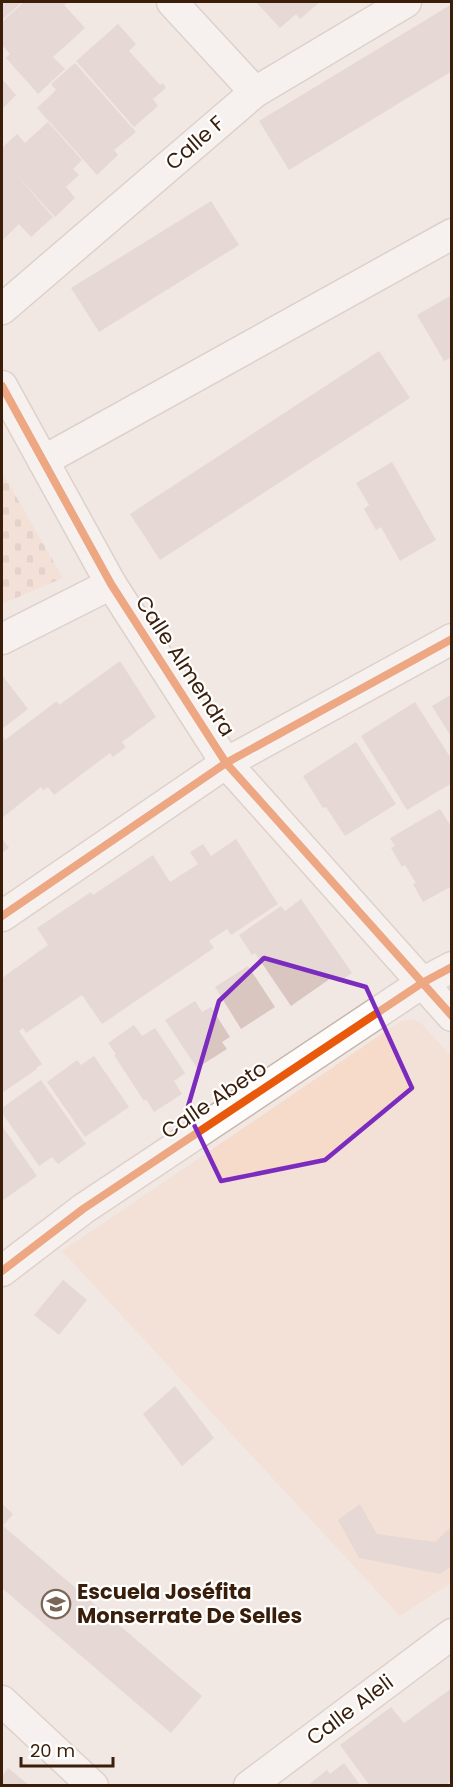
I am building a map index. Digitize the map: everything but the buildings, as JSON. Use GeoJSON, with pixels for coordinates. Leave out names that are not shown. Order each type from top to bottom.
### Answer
{"type":"FeatureCollection","features":[{"type":"Feature","properties":{"kind":"street"},"geometry":{"type":"LineString","coordinates":[[172,2],[255,92]]}},
{"type":"Feature","properties":{"kind":"street","name":"Calle F"},"geometry":{"type":"LineString","coordinates":[[2,309],[255,92],[406,2]]}},
{"type":"Feature","properties":{"kind":"street"},"geometry":{"type":"LineString","coordinates":[[43,461],[452,234]]}},
{"type":"Feature","properties":{"kind":"street","name":"Calle Almendra"},"geometry":{"type":"LineString","coordinates":[[2,386],[111,584],[226,763],[452,1016]]}},
{"type":"Feature","properties":{"kind":"street"},"geometry":{"type":"LineString","coordinates":[[2,639],[111,584]]}},
{"type":"Feature","properties":{"kind":"street"},"geometry":{"type":"LineString","coordinates":[[2,916],[226,763],[452,639]]}},
{"type":"Feature","properties":{"kind":"street","name":"Calle Abeto"},"geometry":{"type":"LineString","coordinates":[[2,1271],[83,1209],[422,983],[452,967]]}},
{"type":"Feature","properties":{"kind":"street","name":"Calle Aleli"},"geometry":{"type":"LineString","coordinates":[[249,1785],[452,1634]]}},
{"type":"Feature","properties":{"kind":"street"},"geometry":{"type":"LineString","coordinates":[[2,1701],[93,1785]]}},
{"type":"Feature","properties":{"kind":"highlighted area"},"geometry":{"type":"Polygon","coordinates":[[[264,958],[366,987],[412,1088],[325,1160],[221,1181],[187,1110],[219,1001],[264,958]]]}},
{"type":"Feature","properties":{"kind":"green space"},"geometry":{"type":"Polygon","coordinates":[[[2,472],[63,578],[2,604],[2,472]]]}},
{"type":"Feature","properties":{"kind":"green space"},"geometry":{"type":"Polygon","coordinates":[[[412,1019],[421,1023],[451,1056],[451,1583],[400,1616],[62,1251],[401,1021],[412,1019]]]}},
{"type":"Feature","properties":{"kind":"cycle path"},"geometry":{"type":"LineString","coordinates":[[2,386],[111,584],[226,763],[452,1016]]}},
{"type":"Feature","properties":{"kind":"cycle path"},"geometry":{"type":"LineString","coordinates":[[2,916],[226,763],[452,639]]}},
{"type":"Feature","properties":{"kind":"cycle path"},"geometry":{"type":"LineString","coordinates":[[2,1271],[83,1209],[422,983],[452,967]]}},
{"type":"Feature","properties":{"kind":"place","name":"Escuela Joséfita Monserrate De Selles"},"geometry":{"type":"Point","coordinates":[56,1604]}}]}
